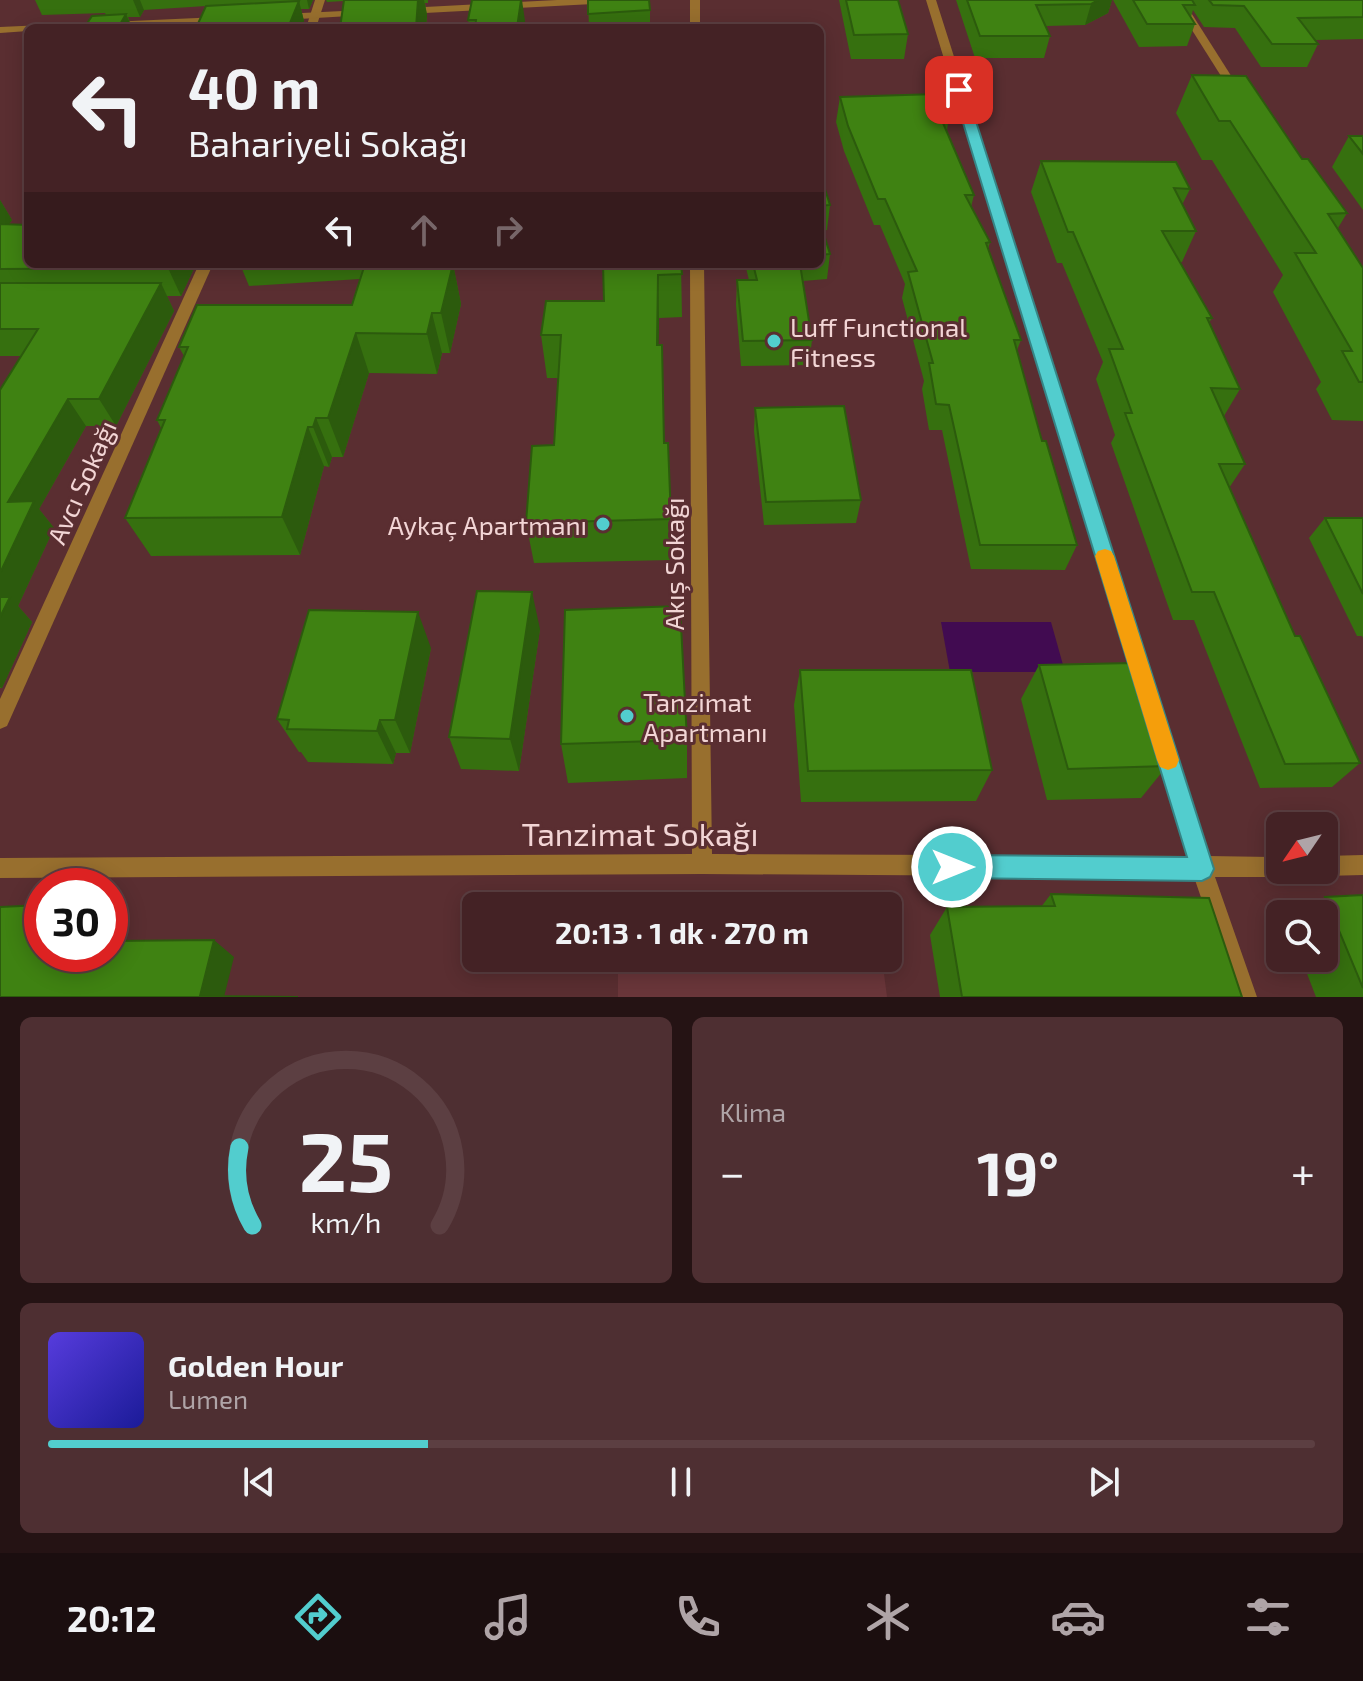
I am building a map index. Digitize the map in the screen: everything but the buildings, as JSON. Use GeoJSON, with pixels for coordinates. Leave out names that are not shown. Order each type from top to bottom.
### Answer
{"type":"FeatureCollection","features":[{"type":"Feature","properties":{"kind":"street"},"geometry":{"type":"LineString","coordinates":[[313,24],[320,0]]}},
{"type":"Feature","properties":{"kind":"street"},"geometry":{"type":"LineString","coordinates":[[395,11],[612,0]]}},
{"type":"Feature","properties":{"kind":"street"},"geometry":{"type":"LineString","coordinates":[[695,0],[695,24]]}},
{"type":"Feature","properties":{"kind":"street"},"geometry":{"type":"LineString","coordinates":[[931,0],[1202,869],[1246,997]]}},
{"type":"Feature","properties":{"kind":"street"},"geometry":{"type":"LineString","coordinates":[[1178,0],[1245,105]]}},
{"type":"Feature","properties":{"kind":"street"},"geometry":{"type":"LineString","coordinates":[[269,18],[379,12]]}},
{"type":"Feature","properties":{"kind":"street"},"geometry":{"type":"LineString","coordinates":[[126,24],[238,19]]}},
{"type":"Feature","properties":{"kind":"street"},"geometry":{"type":"LineString","coordinates":[[0,30],[24,28]]}},
{"type":"Feature","properties":{"kind":"street","name":"Avcı Sokağı"},"geometry":{"type":"LineString","coordinates":[[0,720],[180,304],[203,268]]}},
{"type":"Feature","properties":{"kind":"street","name":"Akış Sokağı"},"geometry":{"type":"LineString","coordinates":[[697,268],[702,864]]}},
{"type":"Feature","properties":{"kind":"street","name":"Tanzimat Sokağı"},"geometry":{"type":"LineString","coordinates":[[0,868],[702,864],[1266,867]]}},
{"type":"Feature","properties":{"kind":"street"},"geometry":{"type":"LineString","coordinates":[[1338,866],[1363,865]]}},
{"type":"Feature","properties":{"kind":"shaded area"},"geometry":{"type":"Polygon","coordinates":[[[941,622],[1051,622],[1065,672],[950,672],[941,622]]]}},
{"type":"Feature","properties":{"kind":"shaded area"},"geometry":{"type":"Polygon","coordinates":[[[618,972],[884,972],[887,997],[618,997],[618,972]]]}},
{"type":"Feature","properties":{"kind":"slow traffic"},"geometry":{"type":"LineString","coordinates":[[1105,556],[1168,760]]}},
{"type":"Feature","properties":{"kind":"place","name":"Luff Functional Fitness"},"geometry":{"type":"Point","coordinates":[774,341]}},
{"type":"Feature","properties":{"kind":"place","name":"Aykaç Apartmanı"},"geometry":{"type":"Point","coordinates":[603,524]}},
{"type":"Feature","properties":{"kind":"place","name":"Tanzimat Apartmanı"},"geometry":{"type":"Point","coordinates":[627,716]}},
{"type":"Feature","properties":{"kind":"route"},"geometry":{"type":"LineString","coordinates":[[952,867],[1202,869],[959,90]]}}]}
